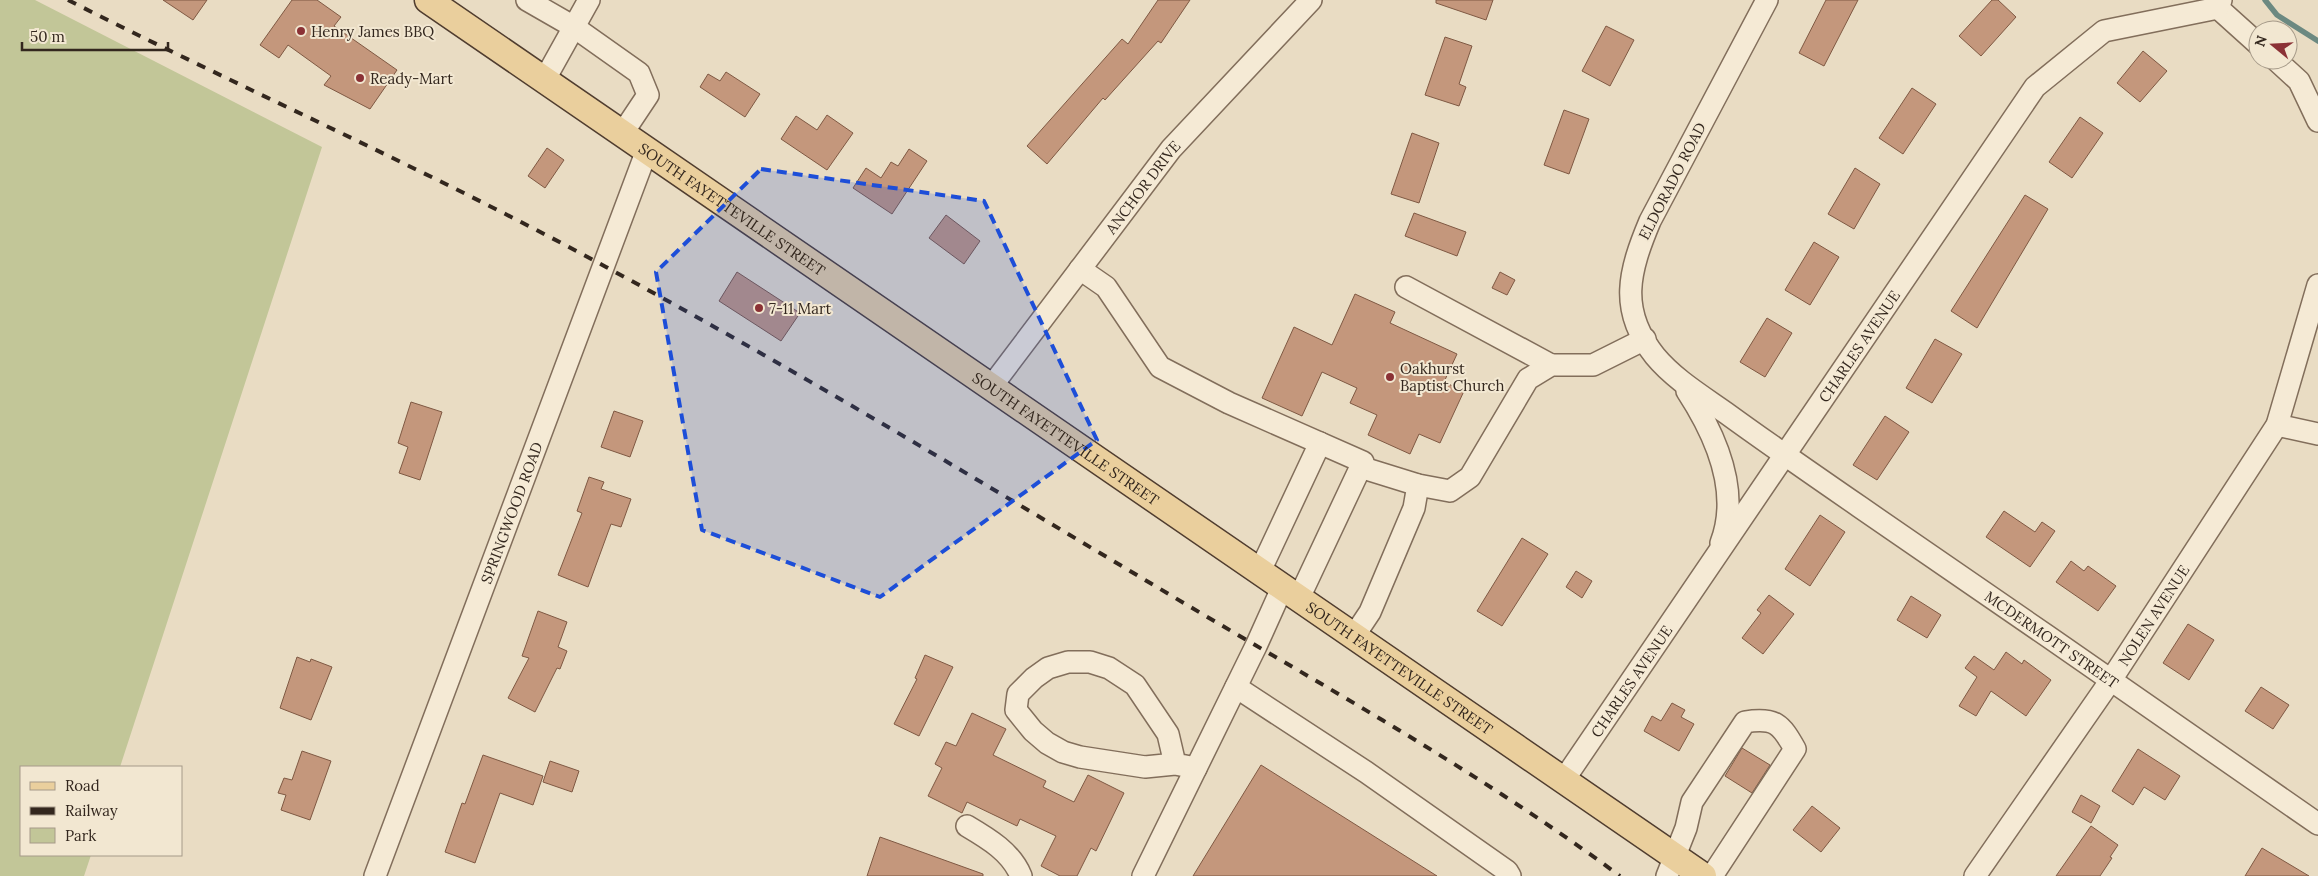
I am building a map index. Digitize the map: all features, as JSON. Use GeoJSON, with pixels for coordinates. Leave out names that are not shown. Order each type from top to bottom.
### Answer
{"type":"FeatureCollection","features":[{"type":"Feature","properties":{"kind":"main road","name":"SOUTH FAYETTEVILLE STREET"},"geometry":{"type":"LineString","coordinates":[[428,0],[1564,781],[1670,866],[1703,876]]}},
{"type":"Feature","properties":{"kind":"street"},"geometry":{"type":"LineString","coordinates":[[527,0],[574,27],[639,73],[648,95],[622,134]]}},
{"type":"Feature","properties":{"kind":"street"},"geometry":{"type":"LineString","coordinates":[[545,79],[589,0]]}},
{"type":"Feature","properties":{"kind":"street","name":"ANCHOR DRIVE"},"geometry":{"type":"LineString","coordinates":[[991,387],[1171,149],[1311,0]]}},
{"type":"Feature","properties":{"kind":"street","name":"ELDORADO ROAD"},"geometry":{"type":"LineString","coordinates":[[1766,0],[1650,221],[1639,246],[1631,273],[1630,301],[1635,322],[1655,356],[1680,380],[1785,456]]}},
{"type":"Feature","properties":{"kind":"street"},"geometry":{"type":"LineString","coordinates":[[2220,4],[2248,33]]}},
{"type":"Feature","properties":{"kind":"street","name":"CHARLES AVENUE"},"geometry":{"type":"LineString","coordinates":[[1564,781],[2035,87],[2104,31],[2220,4]]}},
{"type":"Feature","properties":{"kind":"street"},"geometry":{"type":"LineString","coordinates":[[2287,70],[2299,81],[2318,121]]}},
{"type":"Feature","properties":{"kind":"street","name":"SPRINGWOOD ROAD"},"geometry":{"type":"LineString","coordinates":[[375,876],[647,150]]}},
{"type":"Feature","properties":{"kind":"street"},"geometry":{"type":"LineString","coordinates":[[1080,269],[1106,287],[1160,367],[1229,403],[1363,462],[1236,687],[1143,876]]}},
{"type":"Feature","properties":{"kind":"street","name":"NOLEN AVENUE"},"geometry":{"type":"LineString","coordinates":[[1975,876],[2110,680],[2277,425],[2318,285]]}},
{"type":"Feature","properties":{"kind":"street"},"geometry":{"type":"LineString","coordinates":[[1406,287],[1551,365],[1593,365],[1645,339]]}},
{"type":"Feature","properties":{"kind":"street"},"geometry":{"type":"LineString","coordinates":[[1360,467],[1418,485],[1450,491],[1470,477],[1528,379],[1551,365]]}},
{"type":"Feature","properties":{"kind":"street"},"geometry":{"type":"LineString","coordinates":[[1680,380],[1704,416],[1721,457],[1729,501],[1727,528],[1715,560]]}},
{"type":"Feature","properties":{"kind":"street"},"geometry":{"type":"LineString","coordinates":[[2277,425],[2318,434]]}},
{"type":"Feature","properties":{"kind":"street"},"geometry":{"type":"LineString","coordinates":[[1260,571],[1320,443]]}},
{"type":"Feature","properties":{"kind":"street","name":"MCDERMOTT STREET"},"geometry":{"type":"LineString","coordinates":[[1785,456],[2318,824]]}},
{"type":"Feature","properties":{"kind":"street"},"geometry":{"type":"LineString","coordinates":[[1354,636],[1370,612],[1410,517],[1418,485]]}},
{"type":"Feature","properties":{"kind":"street"},"geometry":{"type":"LineString","coordinates":[[1175,764],[1168,734],[1135,685],[1109,668],[1090,662],[1068,662],[1048,668],[1034,678],[1018,694],[1016,710],[1022,720],[1047,743],[1063,752],[1080,757],[1145,767],[1175,764],[1196,768]]}},
{"type":"Feature","properties":{"kind":"street"},"geometry":{"type":"LineString","coordinates":[[1236,687],[1366,772],[1507,871],[1510,876]]}},
{"type":"Feature","properties":{"kind":"street"},"geometry":{"type":"LineString","coordinates":[[1670,866],[1686,828],[1692,802],[1745,722],[1762,719],[1783,728],[1795,749],[1712,876]]}},
{"type":"Feature","properties":{"kind":"street"},"geometry":{"type":"LineString","coordinates":[[967,826],[996,843],[1017,867],[1021,876]]}},
{"type":"Feature","properties":{"kind":"highlighted area"},"geometry":{"type":"Polygon","coordinates":[[[761,169],[984,201],[1097,440],[880,597],[702,530],[656,272],[761,169]]]}},
{"type":"Feature","properties":{"kind":"green space"},"geometry":{"type":"Polygon","coordinates":[[[0,0],[35,0],[322,147],[120,766],[20,766],[20,856],[91,856],[84,876],[0,876],[0,0]]]}},
{"type":"Feature","properties":{"kind":"building"},"geometry":{"type":"Polygon","coordinates":[[[163,0],[207,0],[193,20],[163,0]]]}},
{"type":"Feature","properties":{"kind":"building"},"geometry":{"type":"Polygon","coordinates":[[[292,0],[317,0],[341,17],[334,26],[397,70],[370,109],[324,85],[331,76],[288,45],[279,58],[260,45],[292,0]]]}},
{"type":"Feature","properties":{"kind":"building"},"geometry":{"type":"Polygon","coordinates":[[[1158,0],[1190,0],[1161,43],[1158,41],[1105,100],[1103,98],[1047,164],[1027,146],[1122,39],[1128,44],[1158,0]]]}},
{"type":"Feature","properties":{"kind":"building"},"geometry":{"type":"Polygon","coordinates":[[[1436,0],[1493,0],[1486,20],[1436,3],[1436,0]]]}},
{"type":"Feature","properties":{"kind":"building"},"geometry":{"type":"Polygon","coordinates":[[[1826,0],[1858,0],[1824,66],[1799,53],[1826,0]]]}},
{"type":"Feature","properties":{"kind":"building"},"geometry":{"type":"Polygon","coordinates":[[[1992,0],[1998,0],[2016,17],[1981,56],[1959,36],[1992,0]]]}},
{"type":"Feature","properties":{"kind":"building"},"geometry":{"type":"Polygon","coordinates":[[[1606,26],[1634,40],[1610,86],[1582,71],[1606,26]]]}},
{"type":"Feature","properties":{"kind":"building"},"geometry":{"type":"Polygon","coordinates":[[[1445,37],[1472,46],[1459,84],[1466,87],[1459,106],[1425,95],[1445,37]]]}},
{"type":"Feature","properties":{"kind":"building"},"geometry":{"type":"Polygon","coordinates":[[[2143,51],[2167,71],[2140,102],[2117,83],[2143,51]]]}},
{"type":"Feature","properties":{"kind":"building"},"geometry":{"type":"Polygon","coordinates":[[[726,72],[760,94],[745,117],[700,87],[708,74],[720,81],[726,72]]]}},
{"type":"Feature","properties":{"kind":"building"},"geometry":{"type":"Polygon","coordinates":[[[1912,88],[1936,104],[1903,154],[1879,138],[1912,88]]]}},
{"type":"Feature","properties":{"kind":"building"},"geometry":{"type":"Polygon","coordinates":[[[1564,110],[1589,119],[1569,174],[1544,165],[1564,110]]]}},
{"type":"Feature","properties":{"kind":"building"},"geometry":{"type":"Polygon","coordinates":[[[827,115],[853,133],[827,170],[781,139],[796,116],[817,130],[827,115]]]}},
{"type":"Feature","properties":{"kind":"building"},"geometry":{"type":"Polygon","coordinates":[[[2080,117],[2103,133],[2072,178],[2049,162],[2080,117]]]}},
{"type":"Feature","properties":{"kind":"building"},"geometry":{"type":"Polygon","coordinates":[[[1412,133],[1439,143],[1419,203],[1391,194],[1412,133]]]}},
{"type":"Feature","properties":{"kind":"building"},"geometry":{"type":"Polygon","coordinates":[[[547,148],[564,160],[545,188],[528,176],[547,148]]]}},
{"type":"Feature","properties":{"kind":"building"},"geometry":{"type":"Polygon","coordinates":[[[909,149],[927,161],[892,214],[853,188],[866,168],[881,178],[891,162],[898,166],[909,149]]]}},
{"type":"Feature","properties":{"kind":"building"},"geometry":{"type":"Polygon","coordinates":[[[1855,168],[1880,184],[1854,229],[1828,214],[1855,168]]]}},
{"type":"Feature","properties":{"kind":"building"},"geometry":{"type":"Polygon","coordinates":[[[2025,195],[2048,209],[1977,328],[1951,311],[2025,195]]]}},
{"type":"Feature","properties":{"kind":"building"},"geometry":{"type":"Polygon","coordinates":[[[1414,213],[1466,232],[1457,256],[1405,236],[1414,213]]]}},
{"type":"Feature","properties":{"kind":"building"},"geometry":{"type":"Polygon","coordinates":[[[946,215],[980,241],[964,264],[929,238],[946,215]]]}},
{"type":"Feature","properties":{"kind":"building"},"geometry":{"type":"Polygon","coordinates":[[[1814,242],[1839,257],[1810,305],[1785,290],[1814,242]]]}},
{"type":"Feature","properties":{"kind":"building"},"geometry":{"type":"Polygon","coordinates":[[[737,272],[800,313],[781,341],[719,301],[737,272]]]}},
{"type":"Feature","properties":{"kind":"building"},"geometry":{"type":"Polygon","coordinates":[[[1500,272],[1515,280],[1507,295],[1492,288],[1500,272]]]}},
{"type":"Feature","properties":{"kind":"building","name":"Oakhurst Baptist Church"},"geometry":{"type":"Polygon","coordinates":[[[1355,294],[1395,312],[1390,323],[1457,354],[1444,382],[1464,391],[1440,443],[1419,434],[1410,454],[1368,435],[1377,415],[1350,403],[1357,388],[1322,372],[1302,416],[1262,398],[1294,327],[1332,345],[1355,294]]]}},
{"type":"Feature","properties":{"kind":"building"},"geometry":{"type":"Polygon","coordinates":[[[1767,318],[1792,333],[1765,377],[1740,362],[1767,318]]]}},
{"type":"Feature","properties":{"kind":"building"},"geometry":{"type":"Polygon","coordinates":[[[1935,339],[1962,354],[1932,403],[1906,388],[1935,339]]]}},
{"type":"Feature","properties":{"kind":"building"},"geometry":{"type":"Polygon","coordinates":[[[411,402],[442,412],[420,480],[399,473],[408,447],[398,443],[411,402]]]}},
{"type":"Feature","properties":{"kind":"building"},"geometry":{"type":"Polygon","coordinates":[[[614,411],[643,421],[630,457],[601,447],[614,411]]]}},
{"type":"Feature","properties":{"kind":"building"},"geometry":{"type":"Polygon","coordinates":[[[1885,416],[1909,432],[1877,480],[1853,465],[1885,416]]]}},
{"type":"Feature","properties":{"kind":"building"},"geometry":{"type":"Polygon","coordinates":[[[589,477],[604,482],[601,489],[631,499],[621,527],[611,524],[588,587],[558,575],[582,513],[577,511],[589,477]]]}},
{"type":"Feature","properties":{"kind":"building"},"geometry":{"type":"Polygon","coordinates":[[[2004,511],[2035,532],[2042,522],[2055,531],[2030,567],[1986,537],[2004,511]]]}},
{"type":"Feature","properties":{"kind":"building"},"geometry":{"type":"Polygon","coordinates":[[[1820,515],[1845,532],[1810,586],[1785,569],[1820,515]]]}},
{"type":"Feature","properties":{"kind":"building"},"geometry":{"type":"Polygon","coordinates":[[[1522,538],[1548,554],[1502,626],[1477,611],[1522,538]]]}},
{"type":"Feature","properties":{"kind":"building"},"geometry":{"type":"Polygon","coordinates":[[[2071,561],[2084,571],[2088,566],[2116,586],[2098,611],[2056,582],[2071,561]]]}},
{"type":"Feature","properties":{"kind":"building"},"geometry":{"type":"Polygon","coordinates":[[[1576,571],[1592,581],[1582,598],[1566,587],[1576,571]]]}},
{"type":"Feature","properties":{"kind":"building"},"geometry":{"type":"Polygon","coordinates":[[[1769,595],[1794,614],[1763,654],[1742,638],[1761,613],[1757,610],[1769,595]]]}},
{"type":"Feature","properties":{"kind":"building"},"geometry":{"type":"Polygon","coordinates":[[[1911,596],[1941,615],[1927,638],[1897,620],[1911,596]]]}},
{"type":"Feature","properties":{"kind":"building"},"geometry":{"type":"Polygon","coordinates":[[[538,611],[567,622],[558,647],[567,651],[560,669],[557,668],[535,712],[508,698],[529,658],[522,656],[538,611]]]}},
{"type":"Feature","properties":{"kind":"building"},"geometry":{"type":"Polygon","coordinates":[[[2188,624],[2214,640],[2189,680],[2163,663],[2188,624]]]}},
{"type":"Feature","properties":{"kind":"building"},"geometry":{"type":"Polygon","coordinates":[[[2006,652],[2022,664],[2024,660],[2051,680],[2026,716],[1991,691],[1976,716],[1959,706],[1977,677],[1965,668],[1974,656],[1994,670],[2006,652]]]}},
{"type":"Feature","properties":{"kind":"building"},"geometry":{"type":"Polygon","coordinates":[[[925,655],[953,667],[919,736],[894,724],[917,679],[915,678],[925,655]]]}},
{"type":"Feature","properties":{"kind":"building"},"geometry":{"type":"Polygon","coordinates":[[[297,657],[310,662],[311,659],[332,667],[311,720],[280,708],[297,657]]]}},
{"type":"Feature","properties":{"kind":"building"},"geometry":{"type":"Polygon","coordinates":[[[2261,687],[2289,705],[2273,729],[2245,711],[2261,687]]]}},
{"type":"Feature","properties":{"kind":"building"},"geometry":{"type":"Polygon","coordinates":[[[1672,703],[1685,710],[1681,717],[1694,724],[1679,751],[1644,731],[1652,716],[1661,721],[1672,703]]]}},
{"type":"Feature","properties":{"kind":"building"},"geometry":{"type":"Polygon","coordinates":[[[972,713],[1006,729],[993,755],[1046,781],[1043,787],[1074,802],[1088,775],[1124,793],[1096,851],[1091,848],[1077,876],[1060,876],[1041,866],[1056,836],[1020,819],[1017,826],[967,802],[962,813],[928,796],[942,768],[935,764],[946,742],[956,746],[972,713]]]}},
{"type":"Feature","properties":{"kind":"building"},"geometry":{"type":"Polygon","coordinates":[[[1742,748],[1770,765],[1752,793],[1725,776],[1742,748]]]}},
{"type":"Feature","properties":{"kind":"building"},"geometry":{"type":"Polygon","coordinates":[[[2138,749],[2180,776],[2165,800],[2144,787],[2133,805],[2112,791],[2138,749]]]}},
{"type":"Feature","properties":{"kind":"building"},"geometry":{"type":"Polygon","coordinates":[[[302,751],[331,761],[310,820],[281,810],[286,795],[278,793],[284,778],[292,780],[302,751]]]}},
{"type":"Feature","properties":{"kind":"building"},"geometry":{"type":"Polygon","coordinates":[[[483,755],[543,776],[533,805],[500,793],[475,863],[445,852],[462,803],[465,804],[483,755]]]}},
{"type":"Feature","properties":{"kind":"building"},"geometry":{"type":"Polygon","coordinates":[[[550,761],[579,771],[572,792],[543,782],[550,761]]]}},
{"type":"Feature","properties":{"kind":"building"},"geometry":{"type":"Polygon","coordinates":[[[1261,765],[1437,876],[1193,876],[1261,765]]]}},
{"type":"Feature","properties":{"kind":"building"},"geometry":{"type":"Polygon","coordinates":[[[2081,795],[2100,806],[2091,823],[2072,812],[2081,795]]]}},
{"type":"Feature","properties":{"kind":"building"},"geometry":{"type":"Polygon","coordinates":[[[1812,806],[1840,828],[1821,852],[1793,830],[1812,806]]]}},
{"type":"Feature","properties":{"kind":"building"},"geometry":{"type":"Polygon","coordinates":[[[2091,826],[2118,845],[2100,876],[2056,876],[2091,826]]]}},
{"type":"Feature","properties":{"kind":"building"},"geometry":{"type":"Polygon","coordinates":[[[880,837],[983,874],[983,876],[867,876],[880,837]]]}},
{"type":"Feature","properties":{"kind":"building"},"geometry":{"type":"Polygon","coordinates":[[[2262,848],[2309,876],[2245,876],[2262,848]]]}},
{"type":"Feature","properties":{"kind":"waterway"},"geometry":{"type":"LineString","coordinates":[[2265,0],[2277,15],[2318,41]]}},
{"type":"Feature","properties":{"kind":"railway"},"geometry":{"type":"LineString","coordinates":[[68,0],[406,164],[540,232],[678,306],[891,428],[1399,730],[1511,801],[1620,876]]}},
{"type":"Feature","properties":{"kind":"place","name":"Henry James BBQ"},"geometry":{"type":"Point","coordinates":[301,31]}},
{"type":"Feature","properties":{"kind":"place","name":"Ready-Mart"},"geometry":{"type":"Point","coordinates":[360,78]}},
{"type":"Feature","properties":{"kind":"place","name":"7-11 Mart"},"geometry":{"type":"Point","coordinates":[759,308]}},
{"type":"Feature","properties":{"kind":"place","name":"Oakhurst Baptist Church"},"geometry":{"type":"Point","coordinates":[1390,377]}}]}
